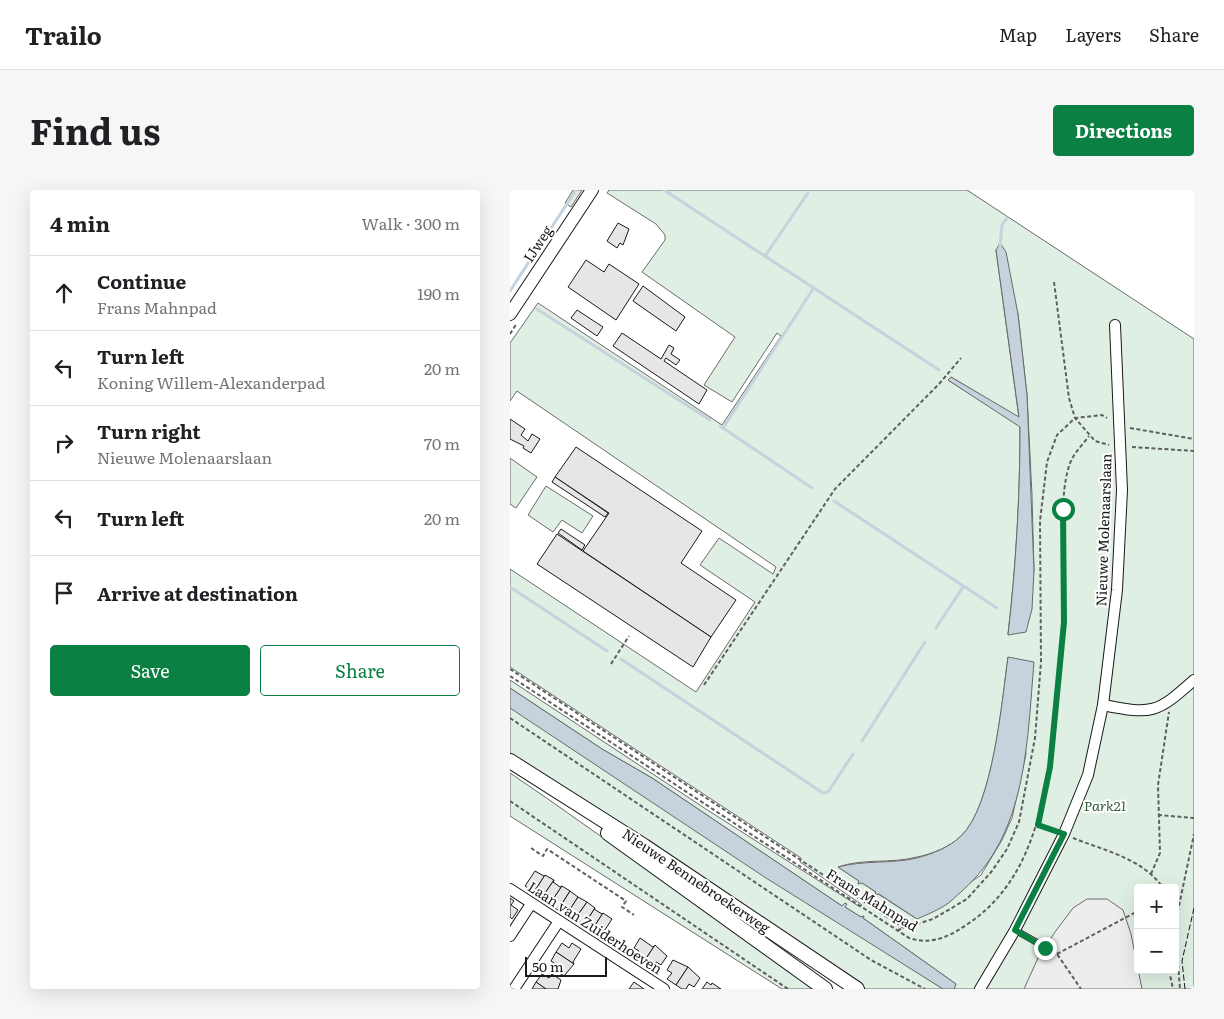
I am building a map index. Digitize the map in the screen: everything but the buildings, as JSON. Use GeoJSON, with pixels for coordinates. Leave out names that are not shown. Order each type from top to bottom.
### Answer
{"type":"FeatureCollection","features":[{"type":"Feature","properties":{"kind":"main road","name":"Nieuwe Bennebroekerweg"},"geometry":{"type":"LineString","coordinates":[[510,761],[644,846],[857,989]]}},
{"type":"Feature","properties":{"kind":"main road","name":"Nieuwe Bennebroekerweg"},"geometry":{"type":"LineString","coordinates":[[532,775],[741,930],[825,989]]}},
{"type":"Feature","properties":{"kind":"street","name":"IJweg"},"geometry":{"type":"LineString","coordinates":[[510,314],[592,190]]}},
{"type":"Feature","properties":{"kind":"street","name":"Nieuwe Molenaarslaan"},"geometry":{"type":"LineString","coordinates":[[980,989],[1015,930],[1064,834],[1088,775],[1103,705],[1117,590],[1122,490],[1115,325]]}},
{"type":"Feature","properties":{"kind":"street"},"geometry":{"type":"LineString","coordinates":[[1103,705],[1127,710],[1149,711],[1168,704],[1194,680]]}},
{"type":"Feature","properties":{"kind":"street","name":"Laan van Zuiderhoeven"},"geometry":{"type":"LineString","coordinates":[[510,889],[664,989]]}},
{"type":"Feature","properties":{"kind":"street"},"geometry":{"type":"LineString","coordinates":[[510,936],[531,904]]}},
{"type":"Feature","properties":{"kind":"street"},"geometry":{"type":"LineString","coordinates":[[514,982],[559,921]]}},
{"type":"Feature","properties":{"kind":"lane"},"geometry":{"type":"LineString","coordinates":[[1015,930],[1045,948]]}},
{"type":"Feature","properties":{"kind":"path"},"geometry":{"type":"LineString","coordinates":[[1054,282],[1069,398],[1075,418],[1089,436],[1101,444],[1194,451]]}},
{"type":"Feature","properties":{"kind":"path"},"geometry":{"type":"LineString","coordinates":[[704,685],[835,489],[939,384],[961,358]]}},
{"type":"Feature","properties":{"kind":"path"},"geometry":{"type":"LineString","coordinates":[[898,930],[933,919],[967,899],[992,871],[1007,849],[1019,822],[1036,729],[1041,662],[1040,521],[1046,462],[1056,435],[1075,418],[1102,415],[1120,426],[1155,434],[1194,439]]}},
{"type":"Feature","properties":{"kind":"path","name":"Frans Mahnpad"},"geometry":{"type":"LineString","coordinates":[[510,676],[898,930],[917,940],[936,940],[948,937],[975,919],[1007,888],[1020,865],[1038,825],[1050,767],[1063,632],[1063,509],[1072,458],[1089,436]]}},
{"type":"Feature","properties":{"kind":"path"},"geometry":{"type":"LineString","coordinates":[[611,664],[629,636]]}},
{"type":"Feature","properties":{"kind":"path"},"geometry":{"type":"LineString","coordinates":[[510,669],[904,928]]}},
{"type":"Feature","properties":{"kind":"path"},"geometry":{"type":"LineString","coordinates":[[1151,874],[1160,853],[1158,815],[1159,776],[1169,712],[1168,704]]}},
{"type":"Feature","properties":{"kind":"path"},"geometry":{"type":"LineString","coordinates":[[510,718],[871,960],[925,989]]}},
{"type":"Feature","properties":{"kind":"path"},"geometry":{"type":"LineString","coordinates":[[510,801],[788,989]]}},
{"type":"Feature","properties":{"kind":"path"},"geometry":{"type":"LineString","coordinates":[[1158,815],[1194,818]]}},
{"type":"Feature","properties":{"kind":"path"},"geometry":{"type":"LineString","coordinates":[[1038,825],[1136,864],[1151,874],[1160,884]]}},
{"type":"Feature","properties":{"kind":"path"},"geometry":{"type":"LineString","coordinates":[[1179,905],[1194,834]]}},
{"type":"Feature","properties":{"kind":"path"},"geometry":{"type":"LineString","coordinates":[[531,848],[543,856],[547,849],[626,901],[622,907],[634,915]]}},
{"type":"Feature","properties":{"kind":"path"},"geometry":{"type":"LineString","coordinates":[[1057,954],[1134,913]]}},
{"type":"Feature","properties":{"kind":"path"},"geometry":{"type":"LineString","coordinates":[[1045,948],[1057,954],[1081,989]]}},
{"type":"Feature","properties":{"kind":"path"},"geometry":{"type":"LineString","coordinates":[[1170,974],[1173,989]]}},
{"type":"Feature","properties":{"kind":"path"},"geometry":{"type":"LineString","coordinates":[[1179,974],[1180,989]]}},
{"type":"Feature","properties":{"kind":"green space"},"geometry":{"type":"Polygon","coordinates":[[[573,190],[582,190],[571,207],[565,203],[573,190]]]}},
{"type":"Feature","properties":{"kind":"green space","name":"Park21"},"geometry":{"type":"Polygon","coordinates":[[[609,190],[967,190],[1194,339],[1194,989],[954,989],[956,984],[863,918],[864,916],[861,917],[845,907],[845,903],[842,906],[652,778],[602,749],[510,688],[510,680],[709,811],[860,907],[862,905],[800,862],[801,858],[510,667],[510,569],[696,692],[755,602],[700,565],[719,538],[773,574],[776,567],[517,391],[510,401],[510,343],[538,303],[722,425],[781,336],[777,333],[732,402],[704,385],[735,337],[642,272],[665,240],[665,235],[656,224],[607,193],[609,190]],[[996,250],[1019,418],[951,377],[948,380],[1020,426],[1017,530],[1008,634],[1034,571],[1027,395],[1018,314],[996,250]],[[1008,657],[999,725],[988,778],[981,802],[972,822],[961,836],[946,847],[923,856],[848,864],[838,867],[859,881],[858,883],[861,882],[877,893],[875,895],[878,894],[917,919],[981,875],[1002,840],[1012,818],[1026,754],[1008,657]]]}},
{"type":"Feature","properties":{"kind":"green space"},"geometry":{"type":"Polygon","coordinates":[[[510,458],[537,477],[516,508],[510,504],[510,458]]]}},
{"type":"Feature","properties":{"kind":"green space"},"geometry":{"type":"Polygon","coordinates":[[[546,486],[593,516],[582,533],[562,520],[553,532],[528,515],[546,486]]]}},
{"type":"Feature","properties":{"kind":"green space"},"geometry":{"type":"Polygon","coordinates":[[[510,707],[943,989],[865,989],[510,753],[510,707]]]}},
{"type":"Feature","properties":{"kind":"green space"},"geometry":{"type":"Polygon","coordinates":[[[510,773],[817,989],[782,989],[510,816],[510,773]]]}},
{"type":"Feature","properties":{"kind":"shaded area"},"geometry":{"type":"Polygon","coordinates":[[[1000,243],[1006,252],[1018,314],[1027,395],[1034,571],[1032,609],[1026,632],[1008,635],[1017,531],[1020,427],[948,380],[951,377],[1019,417],[996,250],[1000,243]]]}},
{"type":"Feature","properties":{"kind":"shaded area"},"geometry":{"type":"Polygon","coordinates":[[[1008,657],[1034,662],[1025,755],[1020,786],[1012,815],[1000,843],[983,868],[962,891],[938,910],[917,919],[879,894],[875,895],[876,892],[862,883],[858,884],[859,881],[838,867],[858,863],[917,858],[941,850],[961,836],[972,821],[988,778],[999,725],[1008,657]]]}},
{"type":"Feature","properties":{"kind":"shaded area"},"geometry":{"type":"Polygon","coordinates":[[[510,688],[602,749],[652,778],[842,906],[845,903],[847,904],[845,907],[861,917],[864,916],[863,918],[956,984],[954,989],[943,989],[766,878],[510,708],[510,688]]]}},
{"type":"Feature","properties":{"kind":"shaded area"},"geometry":{"type":"Polygon","coordinates":[[[1087,899],[1107,899],[1123,910],[1134,949],[1134,974],[1139,974],[1142,989],[1024,989],[1038,958],[1073,908],[1087,899]]]}},
{"type":"Feature","properties":{"kind":"waterway"},"geometry":{"type":"LineString","coordinates":[[510,291],[576,190]]}},
{"type":"Feature","properties":{"kind":"waterway"},"geometry":{"type":"LineString","coordinates":[[664,190],[939,370]]}},
{"type":"Feature","properties":{"kind":"waterway"},"geometry":{"type":"LineString","coordinates":[[765,256],[808,193]]}},
{"type":"Feature","properties":{"kind":"waterway"},"geometry":{"type":"LineString","coordinates":[[1000,247],[1002,225],[1007,218]]}},
{"type":"Feature","properties":{"kind":"waterway"},"geometry":{"type":"LineString","coordinates":[[723,428],[813,289]]}},
{"type":"Feature","properties":{"kind":"waterway"},"geometry":{"type":"LineString","coordinates":[[537,309],[710,420]]}},
{"type":"Feature","properties":{"kind":"waterway"},"geometry":{"type":"LineString","coordinates":[[720,426],[812,488]]}},
{"type":"Feature","properties":{"kind":"waterway"},"geometry":{"type":"LineString","coordinates":[[834,501],[997,608]]}},
{"type":"Feature","properties":{"kind":"waterway"},"geometry":{"type":"LineString","coordinates":[[510,587],[607,651]]}},
{"type":"Feature","properties":{"kind":"waterway"},"geometry":{"type":"LineString","coordinates":[[936,628],[963,587]]}},
{"type":"Feature","properties":{"kind":"waterway"},"geometry":{"type":"LineString","coordinates":[[862,741],[925,642]]}},
{"type":"Feature","properties":{"kind":"waterway"},"geometry":{"type":"LineString","coordinates":[[621,659],[823,793],[828,792],[853,754]]}},
{"type":"Feature","properties":{"kind":"fence"},"geometry":{"type":"LineString","coordinates":[[1185,989],[1182,961],[1194,908]]}},
{"type":"Feature","properties":{"kind":"route"},"geometry":{"type":"LineString","coordinates":[[1045,948],[1015,930],[1064,834],[1038,825],[1050,767],[1064,622],[1063,509]]}}]}
